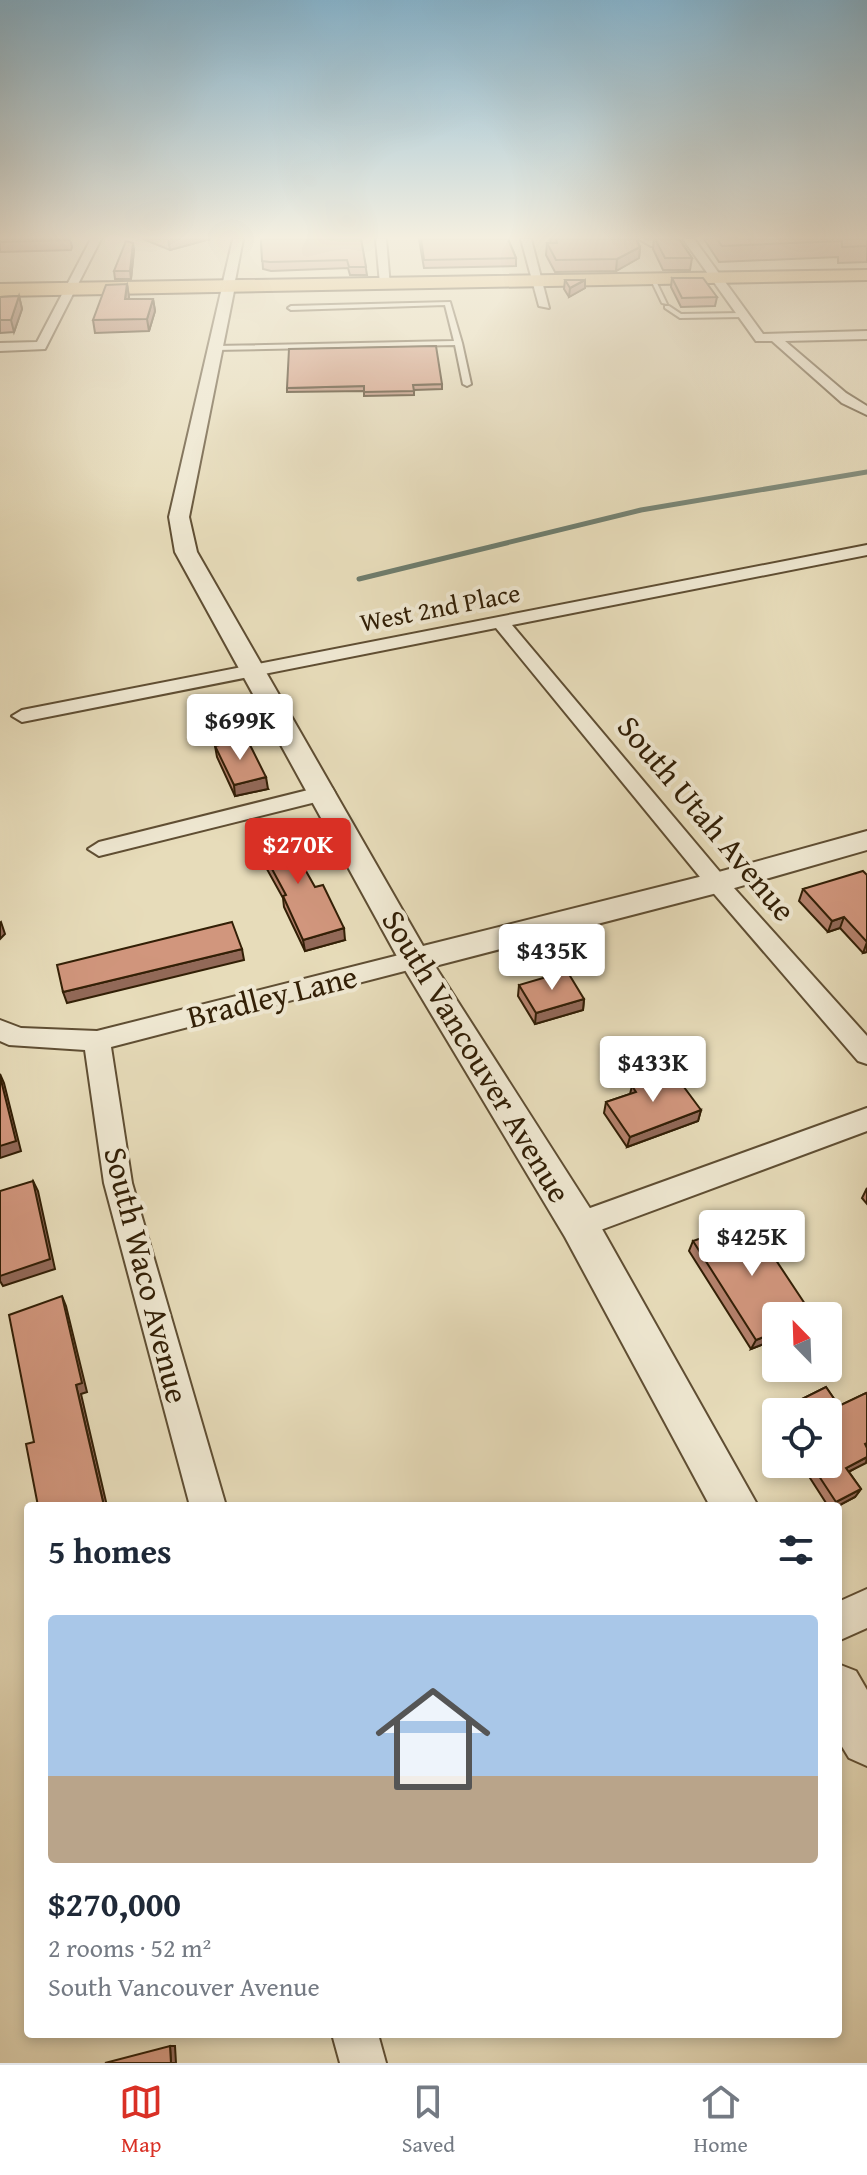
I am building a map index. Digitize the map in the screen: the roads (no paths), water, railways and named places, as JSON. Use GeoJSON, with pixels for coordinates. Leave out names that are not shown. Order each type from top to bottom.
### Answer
{"type":"FeatureCollection","features":[{"type":"Feature","properties":{"kind":"street"},"geometry":{"type":"LineString","coordinates":[[0,347],[41,346],[46,335]]}},
{"type":"Feature","properties":{"kind":"street","name":"South Vancouver Avenue"},"geometry":{"type":"LineString","coordinates":[[218,335],[179,517],[186,552],[255,670],[415,960],[579,1225],[733,1502]]}},
{"type":"Feature","properties":{"kind":"street"},"geometry":{"type":"LineString","coordinates":[[758,335],[760,338],[854,335]]}},
{"type":"Feature","properties":{"kind":"street"},"geometry":{"type":"LineString","coordinates":[[775,337],[791,356],[821,377],[836,394],[866,410]]}},
{"type":"Feature","properties":{"kind":"street","name":"West 2nd Place"},"geometry":{"type":"LineString","coordinates":[[22,716],[867,550]]}},
{"type":"Feature","properties":{"kind":"street","name":"South Utah Avenue"},"geometry":{"type":"LineString","coordinates":[[500,622],[717,883],[867,1054]]}},
{"type":"Feature","properties":{"kind":"street"},"geometry":{"type":"LineString","coordinates":[[99,849],[324,793]]}},
{"type":"Feature","properties":{"kind":"street","name":"Bradley Lane"},"geometry":{"type":"LineString","coordinates":[[0,1030],[18,1038],[97,1041],[717,883],[867,840]]}},
{"type":"Feature","properties":{"kind":"street","name":"South Waco Avenue"},"geometry":{"type":"LineString","coordinates":[[97,1041],[118,1183],[207,1502]]}},
{"type":"Feature","properties":{"kind":"street"},"geometry":{"type":"LineString","coordinates":[[579,1225],[867,1119]]}},
{"type":"Feature","properties":{"kind":"street"},"geometry":{"type":"LineString","coordinates":[[842,1620],[867,1608]]}},
{"type":"Feature","properties":{"kind":"street"},"geometry":{"type":"LineString","coordinates":[[842,1696],[867,1740]]}},
{"type":"Feature","properties":{"kind":"street"},"geometry":{"type":"LineString","coordinates":[[356,2038],[363,2063]]}},
{"type":"Feature","properties":{"kind":"lane"},"geometry":{"type":"LineString","coordinates":[[457,335],[467,384]]}},
{"type":"Feature","properties":{"kind":"lane"},"geometry":{"type":"LineString","coordinates":[[215,348],[459,343]]}},
{"type":"Feature","properties":{"kind":"waterway"},"geometry":{"type":"LineString","coordinates":[[359,579],[641,510],[867,472]]}}]}
